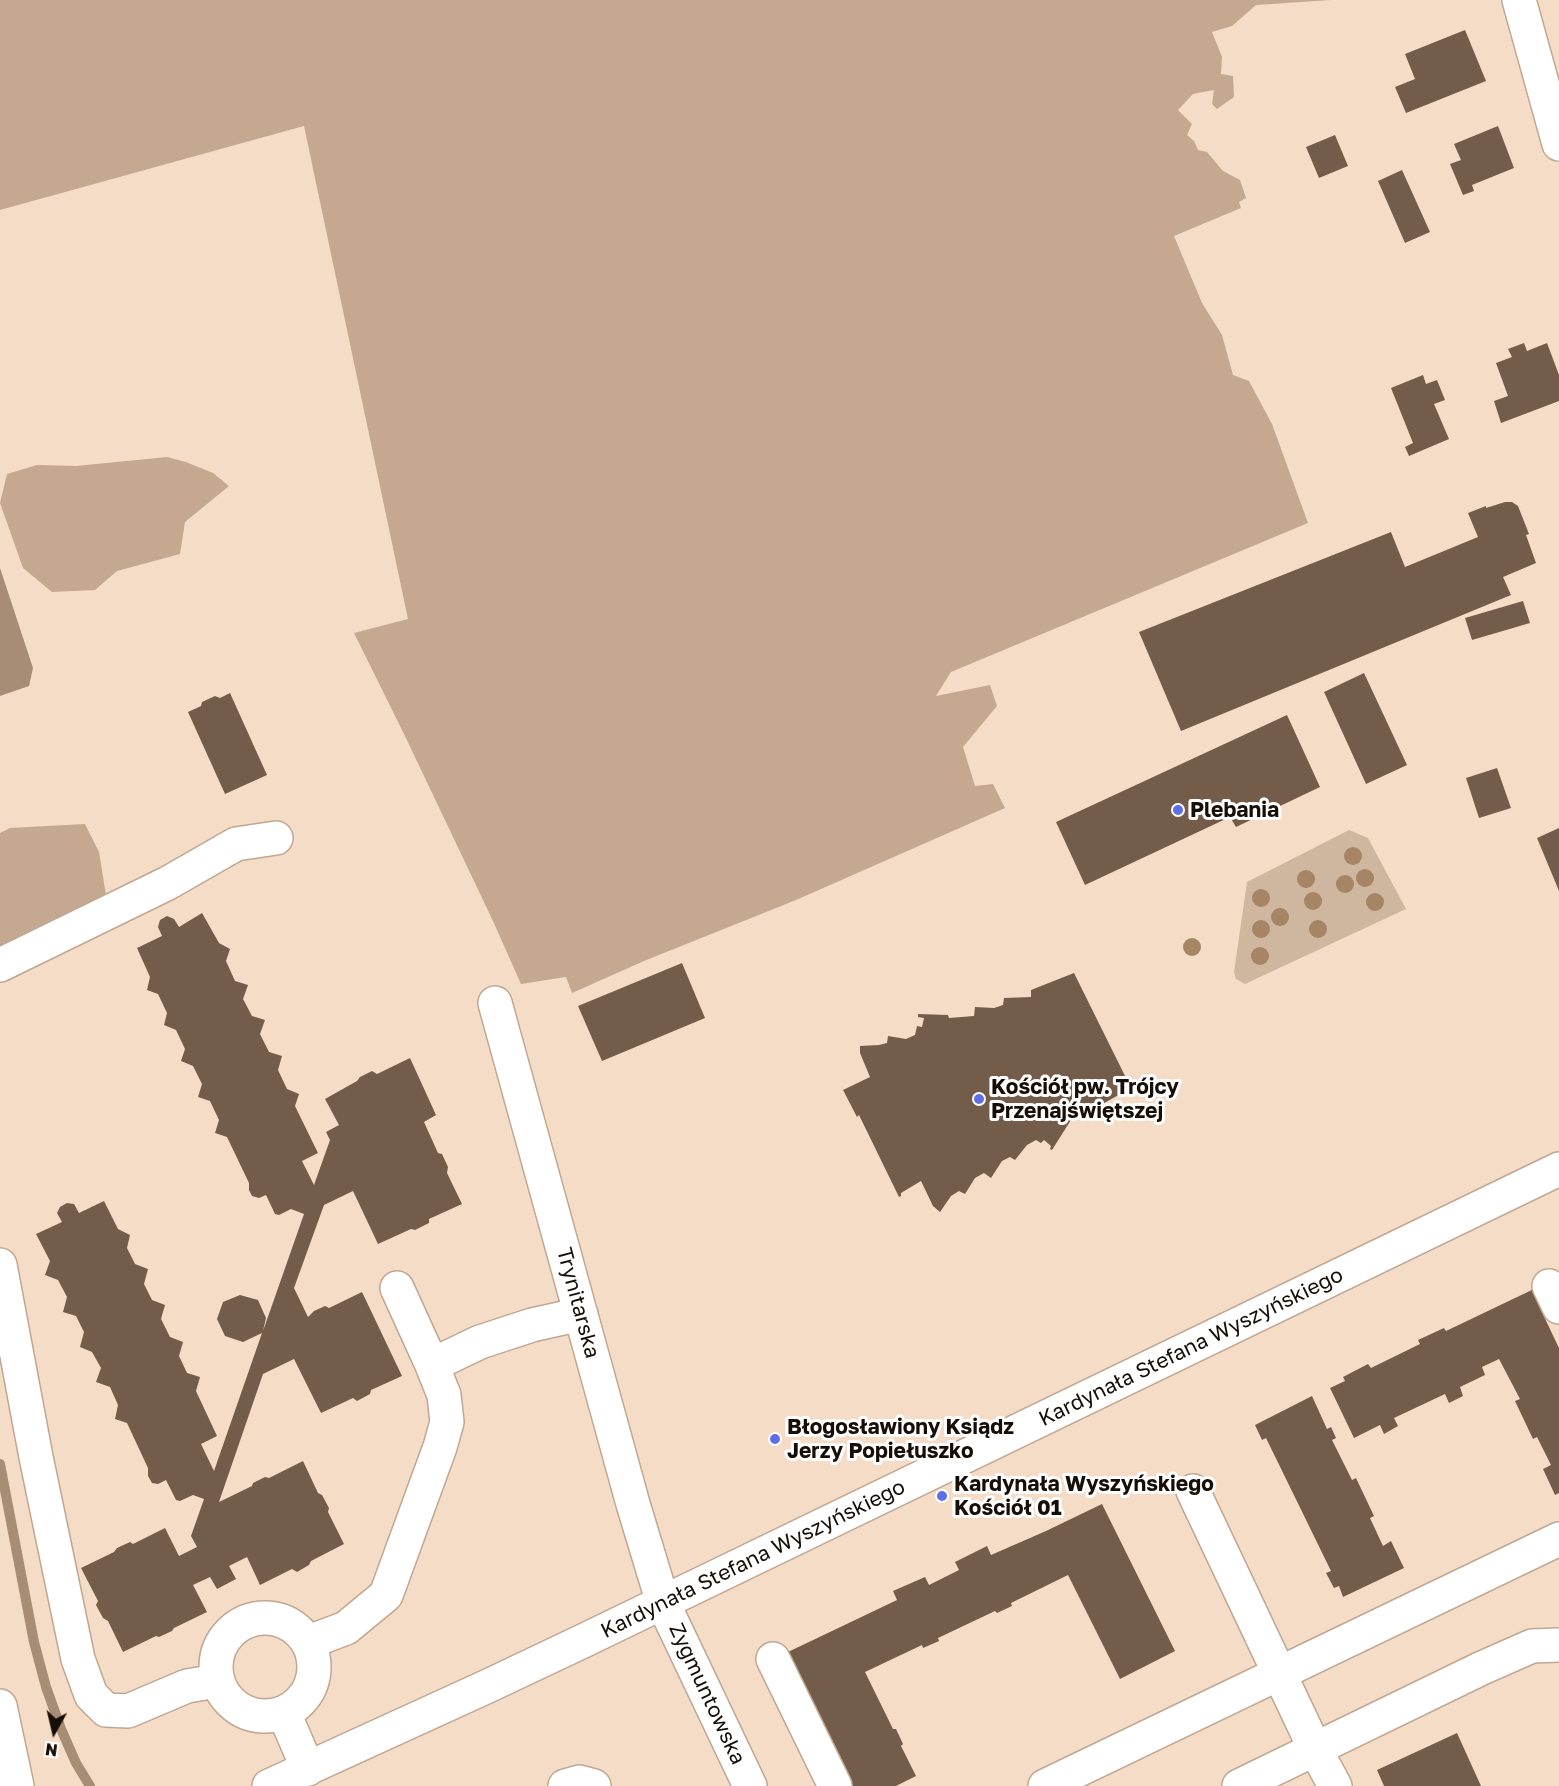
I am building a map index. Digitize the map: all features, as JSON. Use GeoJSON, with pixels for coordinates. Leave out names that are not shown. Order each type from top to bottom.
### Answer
{"type":"FeatureCollection","features":[{"type":"Feature","properties":{"kind":"street"},"geometry":{"type":"LineString","coordinates":[[1519,0],[1559,144]]}},
{"type":"Feature","properties":{"kind":"street"},"geometry":{"type":"LineString","coordinates":[[0,965],[168,883],[236,844],[276,838]]}},
{"type":"Feature","properties":{"kind":"street","name":"Trynitarska"},"geometry":{"type":"LineString","coordinates":[[495,1003],[633,1504],[663,1603]]}},
{"type":"Feature","properties":{"kind":"street","name":"Kardynała Stefana Wyszyńskiego"},"geometry":{"type":"LineString","coordinates":[[269,1786],[499,1682],[1559,1169]]}},
{"type":"Feature","properties":{"kind":"street"},"geometry":{"type":"LineString","coordinates":[[0,1265],[75,1648],[91,1695],[106,1710],[128,1711],[187,1686],[217,1681]]}},
{"type":"Feature","properties":{"kind":"street"},"geometry":{"type":"LineString","coordinates":[[309,1642],[346,1628],[386,1595],[447,1422],[444,1395],[397,1288]]}},
{"type":"Feature","properties":{"kind":"street"},"geometry":{"type":"LineString","coordinates":[[432,1365],[480,1342],[532,1325],[581,1314]]}},
{"type":"Feature","properties":{"kind":"street"},"geometry":{"type":"LineString","coordinates":[[1193,1491],[1315,1749],[1335,1786]]}},
{"type":"Feature","properties":{"kind":"street"},"geometry":{"type":"LineString","coordinates":[[1045,1786],[1559,1539]]}},
{"type":"Feature","properties":{"kind":"street","name":"Zygmuntowska"},"geometry":{"type":"LineString","coordinates":[[663,1603],[750,1786]]}},
{"type":"Feature","properties":{"kind":"street"},"geometry":{"type":"LineString","coordinates":[[266,1617],[282,1620],[296,1628],[309,1642],[315,1668],[312,1684],[305,1697],[293,1708],[284,1713],[264,1717],[249,1714],[235,1706],[224,1695],[217,1681],[215,1665],[218,1650],[237,1626],[251,1619],[266,1617]]}},
{"type":"Feature","properties":{"kind":"street"},"geometry":{"type":"LineString","coordinates":[[1239,1786],[1482,1668],[1532,1646],[1559,1645]]}},
{"type":"Feature","properties":{"kind":"street"},"geometry":{"type":"LineString","coordinates":[[773,1659],[835,1786]]}},
{"type":"Feature","properties":{"kind":"street"},"geometry":{"type":"LineString","coordinates":[[0,1706],[17,1786]]}},
{"type":"Feature","properties":{"kind":"street"},"geometry":{"type":"LineString","coordinates":[[284,1713],[308,1769]]}},
{"type":"Feature","properties":{"kind":"street"},"geometry":{"type":"LineString","coordinates":[[565,1786],[579,1782],[594,1786]]}},
{"type":"Feature","properties":{"kind":"shaded area"},"geometry":{"type":"Polygon","coordinates":[[[0,0],[1331,0],[1256,5],[1232,26],[1212,32],[1222,57],[1221,74],[1233,76],[1234,97],[1217,109],[1212,104],[1214,90],[1193,94],[1178,110],[1192,124],[1187,135],[1194,141],[1198,150],[1207,152],[1223,171],[1240,180],[1246,198],[1239,202],[1241,208],[1174,236],[1202,303],[1222,335],[1233,375],[1249,381],[1272,424],[1308,523],[951,672],[936,696],[990,685],[997,706],[963,747],[975,786],[993,784],[1005,808],[796,900],[644,961],[572,993],[566,977],[521,984],[354,633],[408,619],[304,126],[0,210],[0,0]]]}},
{"type":"Feature","properties":{"kind":"shaded area"},"geometry":{"type":"Polygon","coordinates":[[[167,457],[213,473],[229,486],[185,522],[180,554],[117,571],[95,590],[52,592],[23,568],[0,503],[7,474],[37,465],[76,466],[167,457]]]}},
{"type":"Feature","properties":{"kind":"shaded area"},"geometry":{"type":"Polygon","coordinates":[[[0,568],[33,668],[29,686],[0,696],[0,568]]]}},
{"type":"Feature","properties":{"kind":"shaded area"},"geometry":{"type":"Polygon","coordinates":[[[85,824],[99,852],[106,895],[0,947],[0,833],[10,828],[85,824]]]}},
{"type":"Feature","properties":{"kind":"shaded area"},"geometry":{"type":"Polygon","coordinates":[[[1349,830],[1368,838],[1406,909],[1245,984],[1236,979],[1234,972],[1247,882],[1349,830]]]}},
{"type":"Feature","properties":{"kind":"building"},"geometry":{"type":"Polygon","coordinates":[[[1465,30],[1486,81],[1406,113],[1395,87],[1415,79],[1405,54],[1465,30]]]}},
{"type":"Feature","properties":{"kind":"building"},"geometry":{"type":"Polygon","coordinates":[[[1498,126],[1514,168],[1472,185],[1474,191],[1463,195],[1450,164],[1461,160],[1454,144],[1498,126]]]}},
{"type":"Feature","properties":{"kind":"building"},"geometry":{"type":"Polygon","coordinates":[[[1335,135],[1348,166],[1319,178],[1306,147],[1335,135]]]}},
{"type":"Feature","properties":{"kind":"building"},"geometry":{"type":"Polygon","coordinates":[[[1402,170],[1430,232],[1405,243],[1378,181],[1402,170]]]}},
{"type":"Feature","properties":{"kind":"building"},"geometry":{"type":"Polygon","coordinates":[[[1524,343],[1527,351],[1547,343],[1559,375],[1559,401],[1501,423],[1494,401],[1508,396],[1496,363],[1512,357],[1508,349],[1524,343]]]}},
{"type":"Feature","properties":{"kind":"building"},"geometry":{"type":"Polygon","coordinates":[[[1423,375],[1426,384],[1437,380],[1445,400],[1434,404],[1449,439],[1409,456],[1405,447],[1413,443],[1391,388],[1423,375]]]}},
{"type":"Feature","properties":{"kind":"building"},"geometry":{"type":"Polygon","coordinates":[[[1512,502],[1518,506],[1529,534],[1526,535],[1536,563],[1503,577],[1511,595],[1181,731],[1139,632],[1391,532],[1405,567],[1478,537],[1468,513],[1512,502]]]}},
{"type":"Feature","properties":{"kind":"building"},"geometry":{"type":"Polygon","coordinates":[[[1523,601],[1530,623],[1472,640],[1465,618],[1523,601]]]}},
{"type":"Feature","properties":{"kind":"building"},"geometry":{"type":"Polygon","coordinates":[[[1364,673],[1407,765],[1366,784],[1324,692],[1364,673]]]}},
{"type":"Feature","properties":{"kind":"building"},"geometry":{"type":"Polygon","coordinates":[[[230,693],[267,775],[225,794],[188,712],[215,696],[220,698],[230,693]]]}},
{"type":"Feature","properties":{"kind":"building","name":"Plebania"},"geometry":{"type":"Polygon","coordinates":[[[1287,715],[1320,787],[1236,827],[1230,817],[1085,885],[1056,822],[1287,715]]]}},
{"type":"Feature","properties":{"kind":"building"},"geometry":{"type":"Polygon","coordinates":[[[1497,768],[1511,808],[1479,818],[1466,778],[1497,768]]]}},
{"type":"Feature","properties":{"kind":"building"},"geometry":{"type":"Polygon","coordinates":[[[1559,828],[1559,891],[1537,838],[1559,828]]]}},
{"type":"Feature","properties":{"kind":"building"},"geometry":{"type":"Polygon","coordinates":[[[202,913],[219,943],[230,949],[226,961],[235,981],[248,985],[243,999],[252,1016],[265,1020],[260,1034],[269,1052],[282,1056],[278,1070],[287,1089],[299,1094],[295,1106],[318,1153],[302,1161],[314,1185],[330,1140],[326,1132],[339,1125],[325,1099],[372,1071],[377,1074],[410,1058],[436,1115],[424,1122],[438,1153],[442,1154],[448,1167],[447,1173],[462,1204],[429,1219],[429,1223],[415,1230],[411,1229],[378,1244],[353,1191],[324,1205],[294,1288],[308,1317],[314,1311],[325,1306],[329,1308],[362,1292],[402,1376],[371,1390],[370,1394],[357,1401],[353,1398],[321,1413],[294,1359],[263,1374],[219,1502],[265,1477],[269,1478],[303,1461],[318,1493],[322,1495],[329,1508],[328,1512],[344,1544],[311,1561],[309,1565],[297,1572],[292,1569],[260,1585],[247,1557],[229,1566],[236,1579],[217,1589],[210,1577],[193,1585],[207,1612],[172,1631],[123,1652],[108,1621],[103,1618],[96,1605],[98,1601],[81,1568],[114,1552],[117,1548],[130,1542],[133,1544],[165,1528],[179,1556],[197,1547],[191,1536],[204,1499],[193,1495],[180,1501],[176,1500],[166,1480],[158,1484],[152,1483],[148,1476],[148,1468],[127,1423],[115,1419],[118,1405],[110,1387],[96,1382],[101,1368],[92,1352],[80,1347],[84,1332],[76,1316],[63,1312],[67,1297],[58,1280],[45,1275],[50,1261],[36,1234],[62,1222],[57,1213],[60,1207],[67,1203],[74,1204],[79,1213],[104,1201],[118,1229],[130,1235],[127,1248],[135,1264],[148,1269],[144,1284],[152,1300],[165,1305],[161,1319],[170,1337],[183,1342],[179,1356],[187,1373],[200,1377],[196,1391],[217,1436],[201,1444],[214,1471],[262,1333],[243,1342],[225,1336],[217,1319],[223,1302],[240,1295],[258,1300],[266,1318],[263,1331],[304,1214],[291,1209],[279,1215],[275,1214],[266,1195],[259,1198],[252,1196],[249,1183],[227,1137],[215,1133],[219,1120],[210,1101],[198,1097],[202,1084],[193,1066],[181,1061],[185,1049],[176,1030],[164,1025],[167,1013],[158,994],[147,990],[150,977],[137,948],[162,936],[158,927],[160,920],[167,916],[174,919],[179,927],[202,913]]]}},
{"type":"Feature","properties":{"kind":"building"},"geometry":{"type":"Polygon","coordinates":[[[682,963],[705,1018],[602,1061],[578,1006],[682,963]]]}},
{"type":"Feature","properties":{"kind":"building","name":"Kościół pw. Trójcy Przenajświętszej"},"geometry":{"type":"Polygon","coordinates":[[[1074,973],[1131,1088],[1090,1111],[1086,1108],[1076,1112],[1052,1150],[1044,1140],[1041,1143],[1036,1140],[1027,1145],[1015,1160],[1010,1157],[1002,1161],[991,1178],[984,1173],[975,1178],[965,1194],[959,1191],[951,1196],[940,1212],[933,1206],[921,1181],[901,1193],[899,1197],[859,1115],[857,1117],[843,1090],[870,1077],[860,1053],[860,1046],[887,1043],[888,1036],[906,1039],[915,1035],[917,1026],[922,1027],[924,1018],[918,1017],[918,1014],[948,1015],[949,1018],[974,1016],[975,1007],[994,1008],[1003,1005],[1004,998],[1031,997],[1031,990],[1074,973]]]}},
{"type":"Feature","properties":{"kind":"building"},"geometry":{"type":"Polygon","coordinates":[[[1536,1288],[1543,1304],[1539,1306],[1559,1348],[1559,1493],[1555,1495],[1543,1469],[1551,1465],[1537,1437],[1533,1439],[1515,1401],[1520,1399],[1499,1359],[1482,1367],[1485,1375],[1460,1387],[1463,1396],[1449,1403],[1445,1394],[1394,1418],[1398,1426],[1384,1434],[1380,1425],[1354,1438],[1330,1388],[1345,1381],[1343,1377],[1368,1364],[1371,1368],[1420,1344],[1418,1340],[1444,1328],[1446,1331],[1536,1288]]]}},
{"type":"Feature","properties":{"kind":"building"},"geometry":{"type":"Polygon","coordinates":[[[1312,1396],[1327,1429],[1331,1427],[1336,1438],[1332,1440],[1352,1480],[1356,1478],[1374,1516],[1370,1518],[1383,1546],[1391,1541],[1404,1568],[1343,1597],[1339,1586],[1334,1588],[1326,1573],[1331,1571],[1266,1438],[1262,1440],[1255,1425],[1312,1396]]]}},
{"type":"Feature","properties":{"kind":"building"},"geometry":{"type":"Polygon","coordinates":[[[1102,1504],[1175,1651],[1120,1679],[1068,1575],[1011,1603],[1012,1606],[997,1613],[995,1611],[938,1638],[939,1641],[923,1648],[922,1645],[865,1672],[893,1729],[896,1729],[903,1744],[901,1746],[916,1776],[896,1786],[853,1786],[788,1652],[897,1600],[893,1591],[925,1577],[929,1585],[959,1570],[955,1562],[987,1546],[991,1555],[1102,1504]]]}},
{"type":"Feature","properties":{"kind":"building"},"geometry":{"type":"Polygon","coordinates":[[[1457,1733],[1481,1786],[1384,1786],[1377,1770],[1457,1733]]]}},
{"type":"Feature","properties":{"kind":"waterway"},"geometry":{"type":"LineString","coordinates":[[0,1464],[34,1642],[46,1687],[76,1763],[90,1786]]}},
{"type":"Feature","properties":{"kind":"place","name":"Plebania"},"geometry":{"type":"Point","coordinates":[1178,810]}},
{"type":"Feature","properties":{"kind":"place","name":"Kościół pw. Trójcy Przenajświętszej"},"geometry":{"type":"Point","coordinates":[979,1099]}},
{"type":"Feature","properties":{"kind":"place","name":"Błogosławiony Ksiądz Jerzy Popiełuszko"},"geometry":{"type":"Point","coordinates":[775,1439]}},
{"type":"Feature","properties":{"kind":"place","name":"Kardynała Wyszyńskiego Kościół 01"},"geometry":{"type":"Point","coordinates":[942,1496]}}]}
